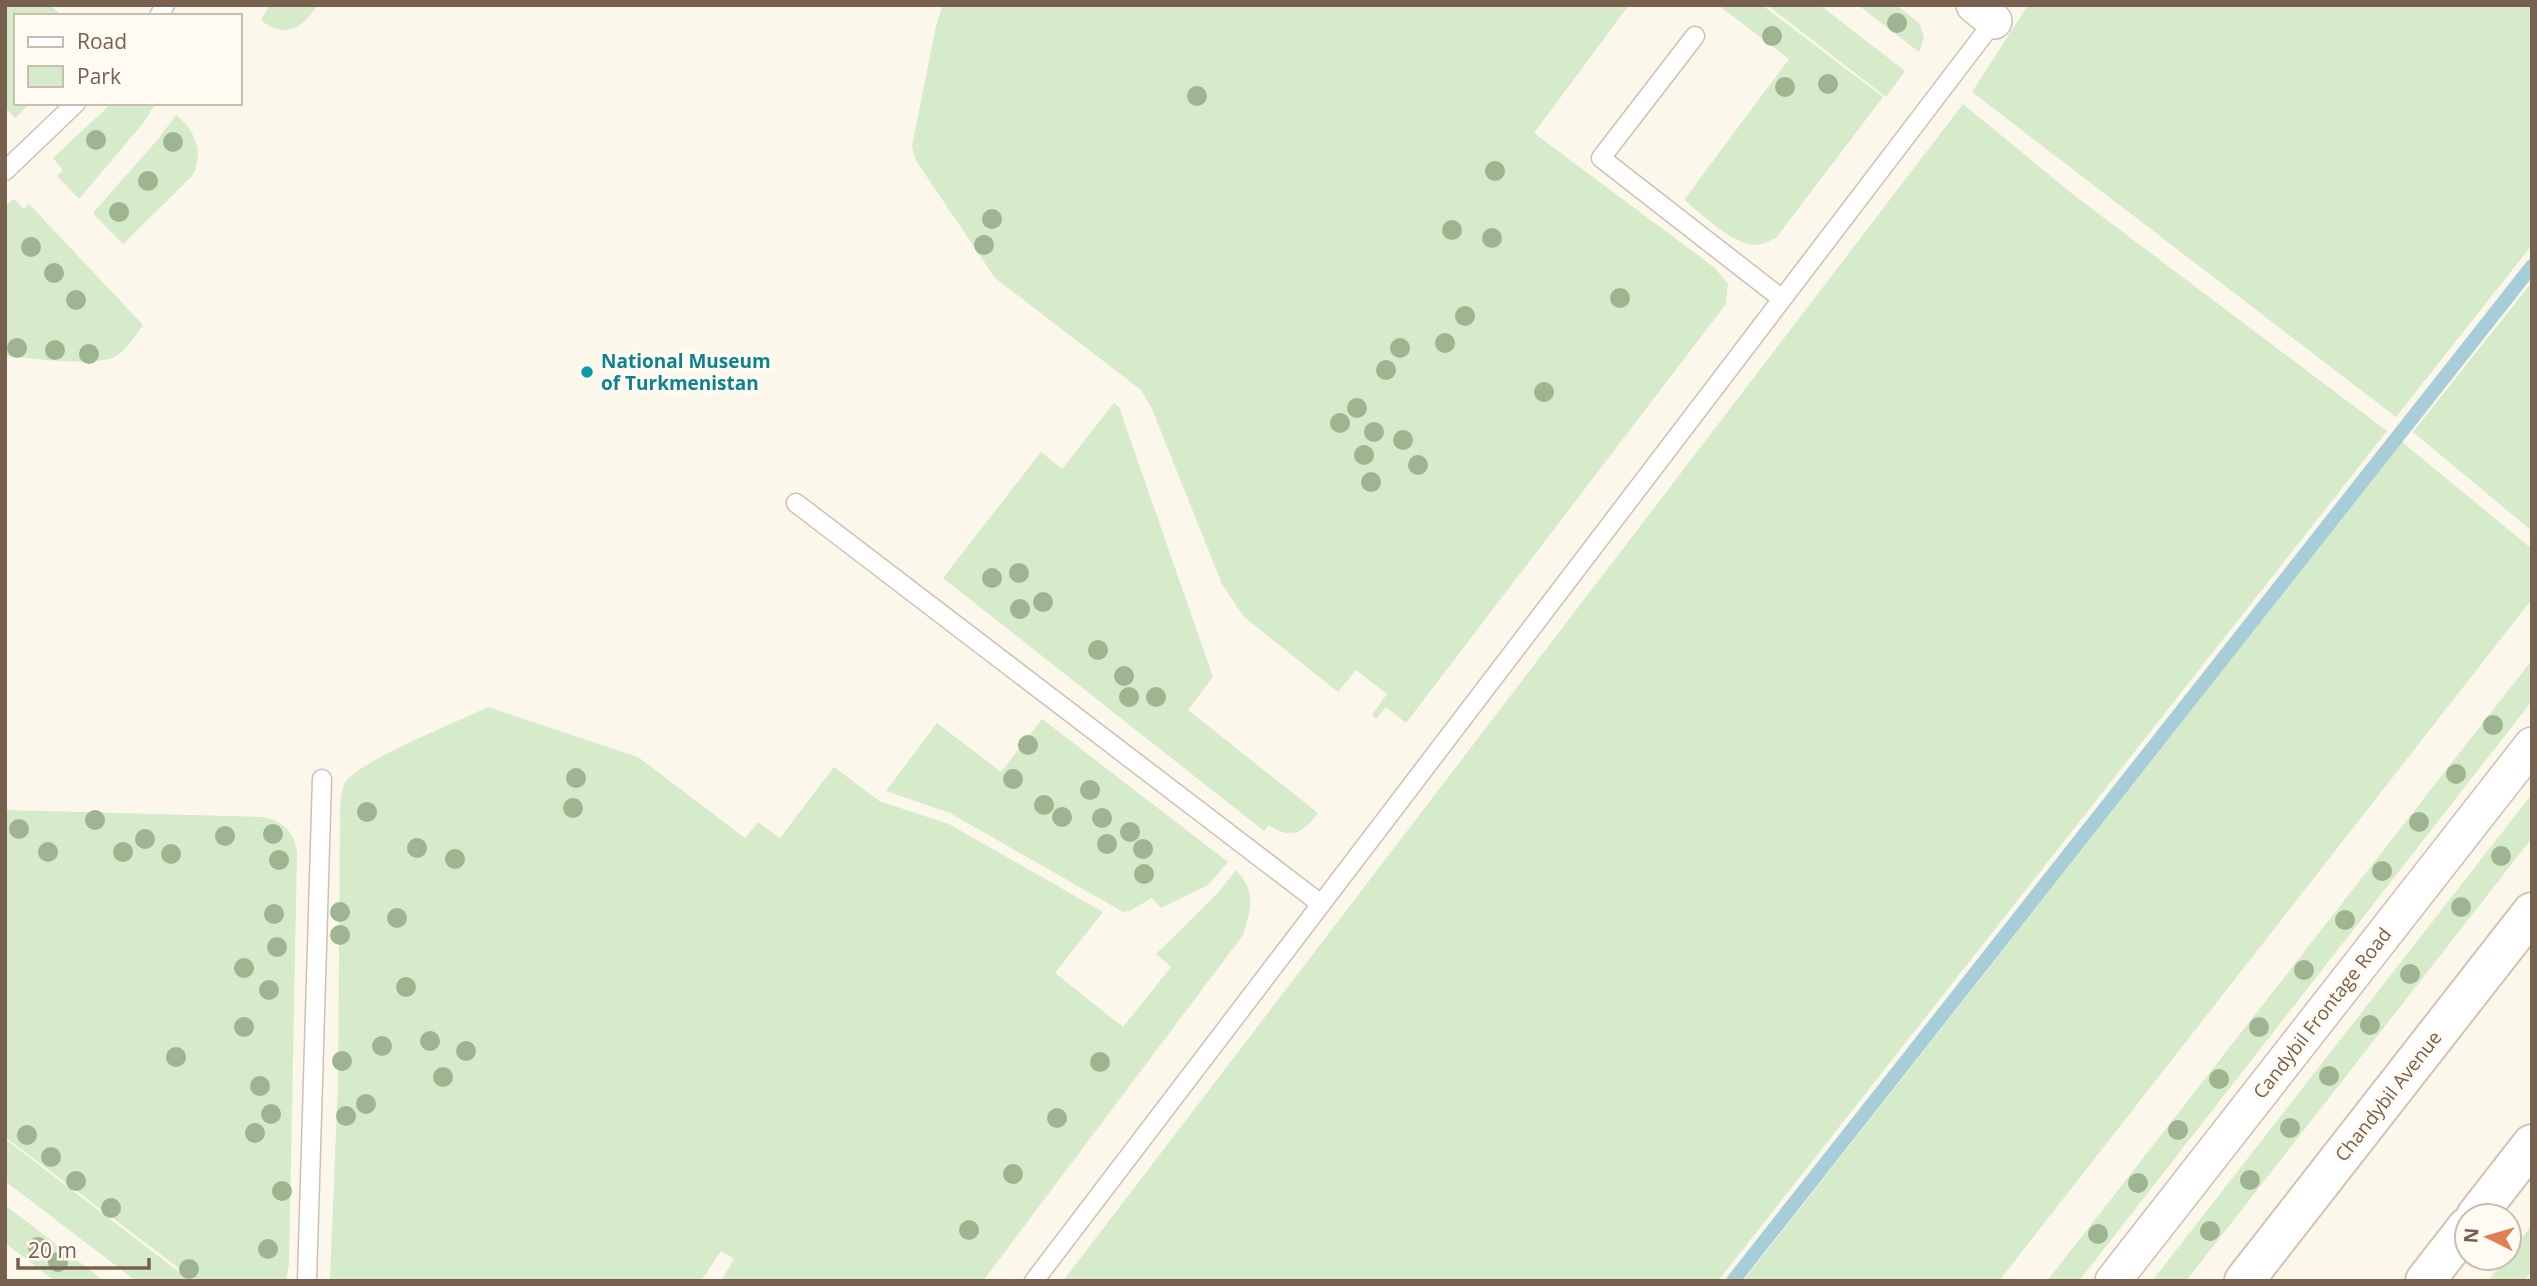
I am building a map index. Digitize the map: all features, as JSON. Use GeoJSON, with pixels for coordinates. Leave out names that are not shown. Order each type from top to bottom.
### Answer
{"type":"FeatureCollection","features":[{"type":"Feature","properties":{"kind":"main road","name":"Chandybil Avenue"},"geometry":{"type":"LineString","coordinates":[[2244,1281],[2532,912]]}},
{"type":"Feature","properties":{"kind":"main road"},"geometry":{"type":"LineString","coordinates":[[2487,1202],[2532,1144]]}},
{"type":"Feature","properties":{"kind":"main road"},"geometry":{"type":"LineString","coordinates":[[2425,1281],[2453,1245]]}},
{"type":"Feature","properties":{"kind":"street","name":"Candybil Frontage Road"},"geometry":{"type":"LineString","coordinates":[[2113,1281],[2532,745]]}},
{"type":"Feature","properties":{"kind":"lane"},"geometry":{"type":"LineString","coordinates":[[1034,1281],[1782,299],[1984,13]]}},
{"type":"Feature","properties":{"kind":"lane"},"geometry":{"type":"LineString","coordinates":[[1695,36],[1601,158],[1782,299]]}},
{"type":"Feature","properties":{"kind":"lane"},"geometry":{"type":"LineString","coordinates":[[5,171],[74,105]]}},
{"type":"Feature","properties":{"kind":"lane"},"geometry":{"type":"LineString","coordinates":[[796,503],[1321,904]]}},
{"type":"Feature","properties":{"kind":"lane"},"geometry":{"type":"LineString","coordinates":[[307,1281],[322,779]]}},
{"type":"Feature","properties":{"kind":"green space"},"geometry":{"type":"Polygon","coordinates":[[[5,5],[50,5],[61,14],[14,14],[14,105],[28,105],[15,118],[5,108],[5,5]]]}},
{"type":"Feature","properties":{"kind":"green space"},"geometry":{"type":"Polygon","coordinates":[[[270,5],[317,5],[299,25],[285,30],[269,26],[261,20],[270,5]]]}},
{"type":"Feature","properties":{"kind":"green space"},"geometry":{"type":"Polygon","coordinates":[[[943,5],[1629,5],[1534,133],[1715,268],[1728,284],[1726,304],[1406,723],[1386,707],[1376,719],[1372,715],[1387,694],[1356,670],[1338,692],[1244,617],[1222,584],[1152,409],[1141,390],[995,278],[919,165],[912,146],[936,26],[943,5]]]}},
{"type":"Feature","properties":{"kind":"green space"},"geometry":{"type":"Polygon","coordinates":[[[1718,5],[1762,5],[1883,97],[1776,238],[1758,245],[1737,240],[1727,234],[1684,200],[1789,59],[1718,5]]]}},
{"type":"Feature","properties":{"kind":"green space"},"geometry":{"type":"Polygon","coordinates":[[[1767,5],[1820,5],[1905,71],[1886,97],[1767,5]]]}},
{"type":"Feature","properties":{"kind":"green space"},"geometry":{"type":"Polygon","coordinates":[[[1858,5],[1896,5],[1919,23],[1924,37],[1919,52],[1858,5]]]}},
{"type":"Feature","properties":{"kind":"green space"},"geometry":{"type":"Polygon","coordinates":[[[2028,5],[2532,5],[2532,245],[2396,417],[1972,92],[2028,5]]]}},
{"type":"Feature","properties":{"kind":"green space"},"geometry":{"type":"Polygon","coordinates":[[[1963,104],[2075,196],[2387,431],[1718,1281],[1063,1281],[1963,104]]]}},
{"type":"Feature","properties":{"kind":"green space"},"geometry":{"type":"Polygon","coordinates":[[[110,105],[155,105],[144,122],[79,199],[57,176],[63,170],[53,158],[110,105]]]}},
{"type":"Feature","properties":{"kind":"green space"},"geometry":{"type":"Polygon","coordinates":[[[176,115],[193,135],[198,151],[196,168],[192,176],[123,244],[93,213],[176,115]]]}},
{"type":"Feature","properties":{"kind":"green space"},"geometry":{"type":"Polygon","coordinates":[[[14,199],[24,209],[29,204],[143,325],[119,354],[104,360],[77,362],[5,356],[5,206],[14,199]]]}},
{"type":"Feature","properties":{"kind":"green space"},"geometry":{"type":"Polygon","coordinates":[[[2532,282],[2532,531],[2413,432],[2532,282]]]}},
{"type":"Feature","properties":{"kind":"green space"},"geometry":{"type":"Polygon","coordinates":[[[1114,403],[1119,407],[1213,677],[1188,710],[1318,813],[1302,830],[1290,833],[1269,825],[1264,831],[943,578],[1041,452],[1062,469],[1114,403]]]}},
{"type":"Feature","properties":{"kind":"green space"},"geometry":{"type":"Polygon","coordinates":[[[2402,442],[2532,549],[2532,599],[1999,1281],[1743,1281],[2402,442]]]}},
{"type":"Feature","properties":{"kind":"green space"},"geometry":{"type":"Polygon","coordinates":[[[2532,660],[2532,701],[2079,1281],[2047,1281],[2532,660]]]}},
{"type":"Feature","properties":{"kind":"green space"},"geometry":{"type":"Polygon","coordinates":[[[488,707],[638,757],[745,838],[758,822],[780,838],[834,767],[879,801],[949,824],[1103,912],[1055,973],[1123,1027],[1171,967],[1156,954],[1218,893],[1236,870],[1250,893],[1246,926],[1243,935],[983,1281],[721,1281],[734,1259],[721,1251],[701,1281],[332,1281],[330,1277],[338,1084],[340,809],[343,788],[353,774],[368,764],[488,707]]]}},
{"type":"Feature","properties":{"kind":"green space"},"geometry":{"type":"Polygon","coordinates":[[[1042,719],[1228,862],[1208,885],[1161,908],[1152,898],[1130,911],[1123,912],[950,813],[886,791],[937,723],[1001,772],[1042,719]]]}},
{"type":"Feature","properties":{"kind":"green space"},"geometry":{"type":"Polygon","coordinates":[[[2532,794],[2532,838],[2186,1281],[2152,1281],[2532,794]]]}},
{"type":"Feature","properties":{"kind":"green space"},"geometry":{"type":"Polygon","coordinates":[[[5,810],[263,817],[282,825],[291,834],[297,854],[289,1264],[286,1281],[196,1281],[5,1137],[5,810]]]}},
{"type":"Feature","properties":{"kind":"green space"},"geometry":{"type":"Polygon","coordinates":[[[5,1139],[191,1281],[136,1281],[5,1181],[5,1139]]]}},
{"type":"Feature","properties":{"kind":"green space"},"geometry":{"type":"Polygon","coordinates":[[[5,1205],[104,1281],[55,1281],[5,1243],[5,1205]]]}},
{"type":"Feature","properties":{"kind":"green space"},"geometry":{"type":"Polygon","coordinates":[[[2532,1225],[2532,1271],[2524,1281],[2488,1281],[2495,1272],[2523,1272],[2523,1236],[2532,1225]]]}},
{"type":"Feature","properties":{"kind":"waterway"},"geometry":{"type":"LineString","coordinates":[[1733,1281],[2532,266]]}},
{"type":"Feature","properties":{"kind":"place","name":"National Museum of Turkmenistan"},"geometry":{"type":"Point","coordinates":[587,372]}}]}
